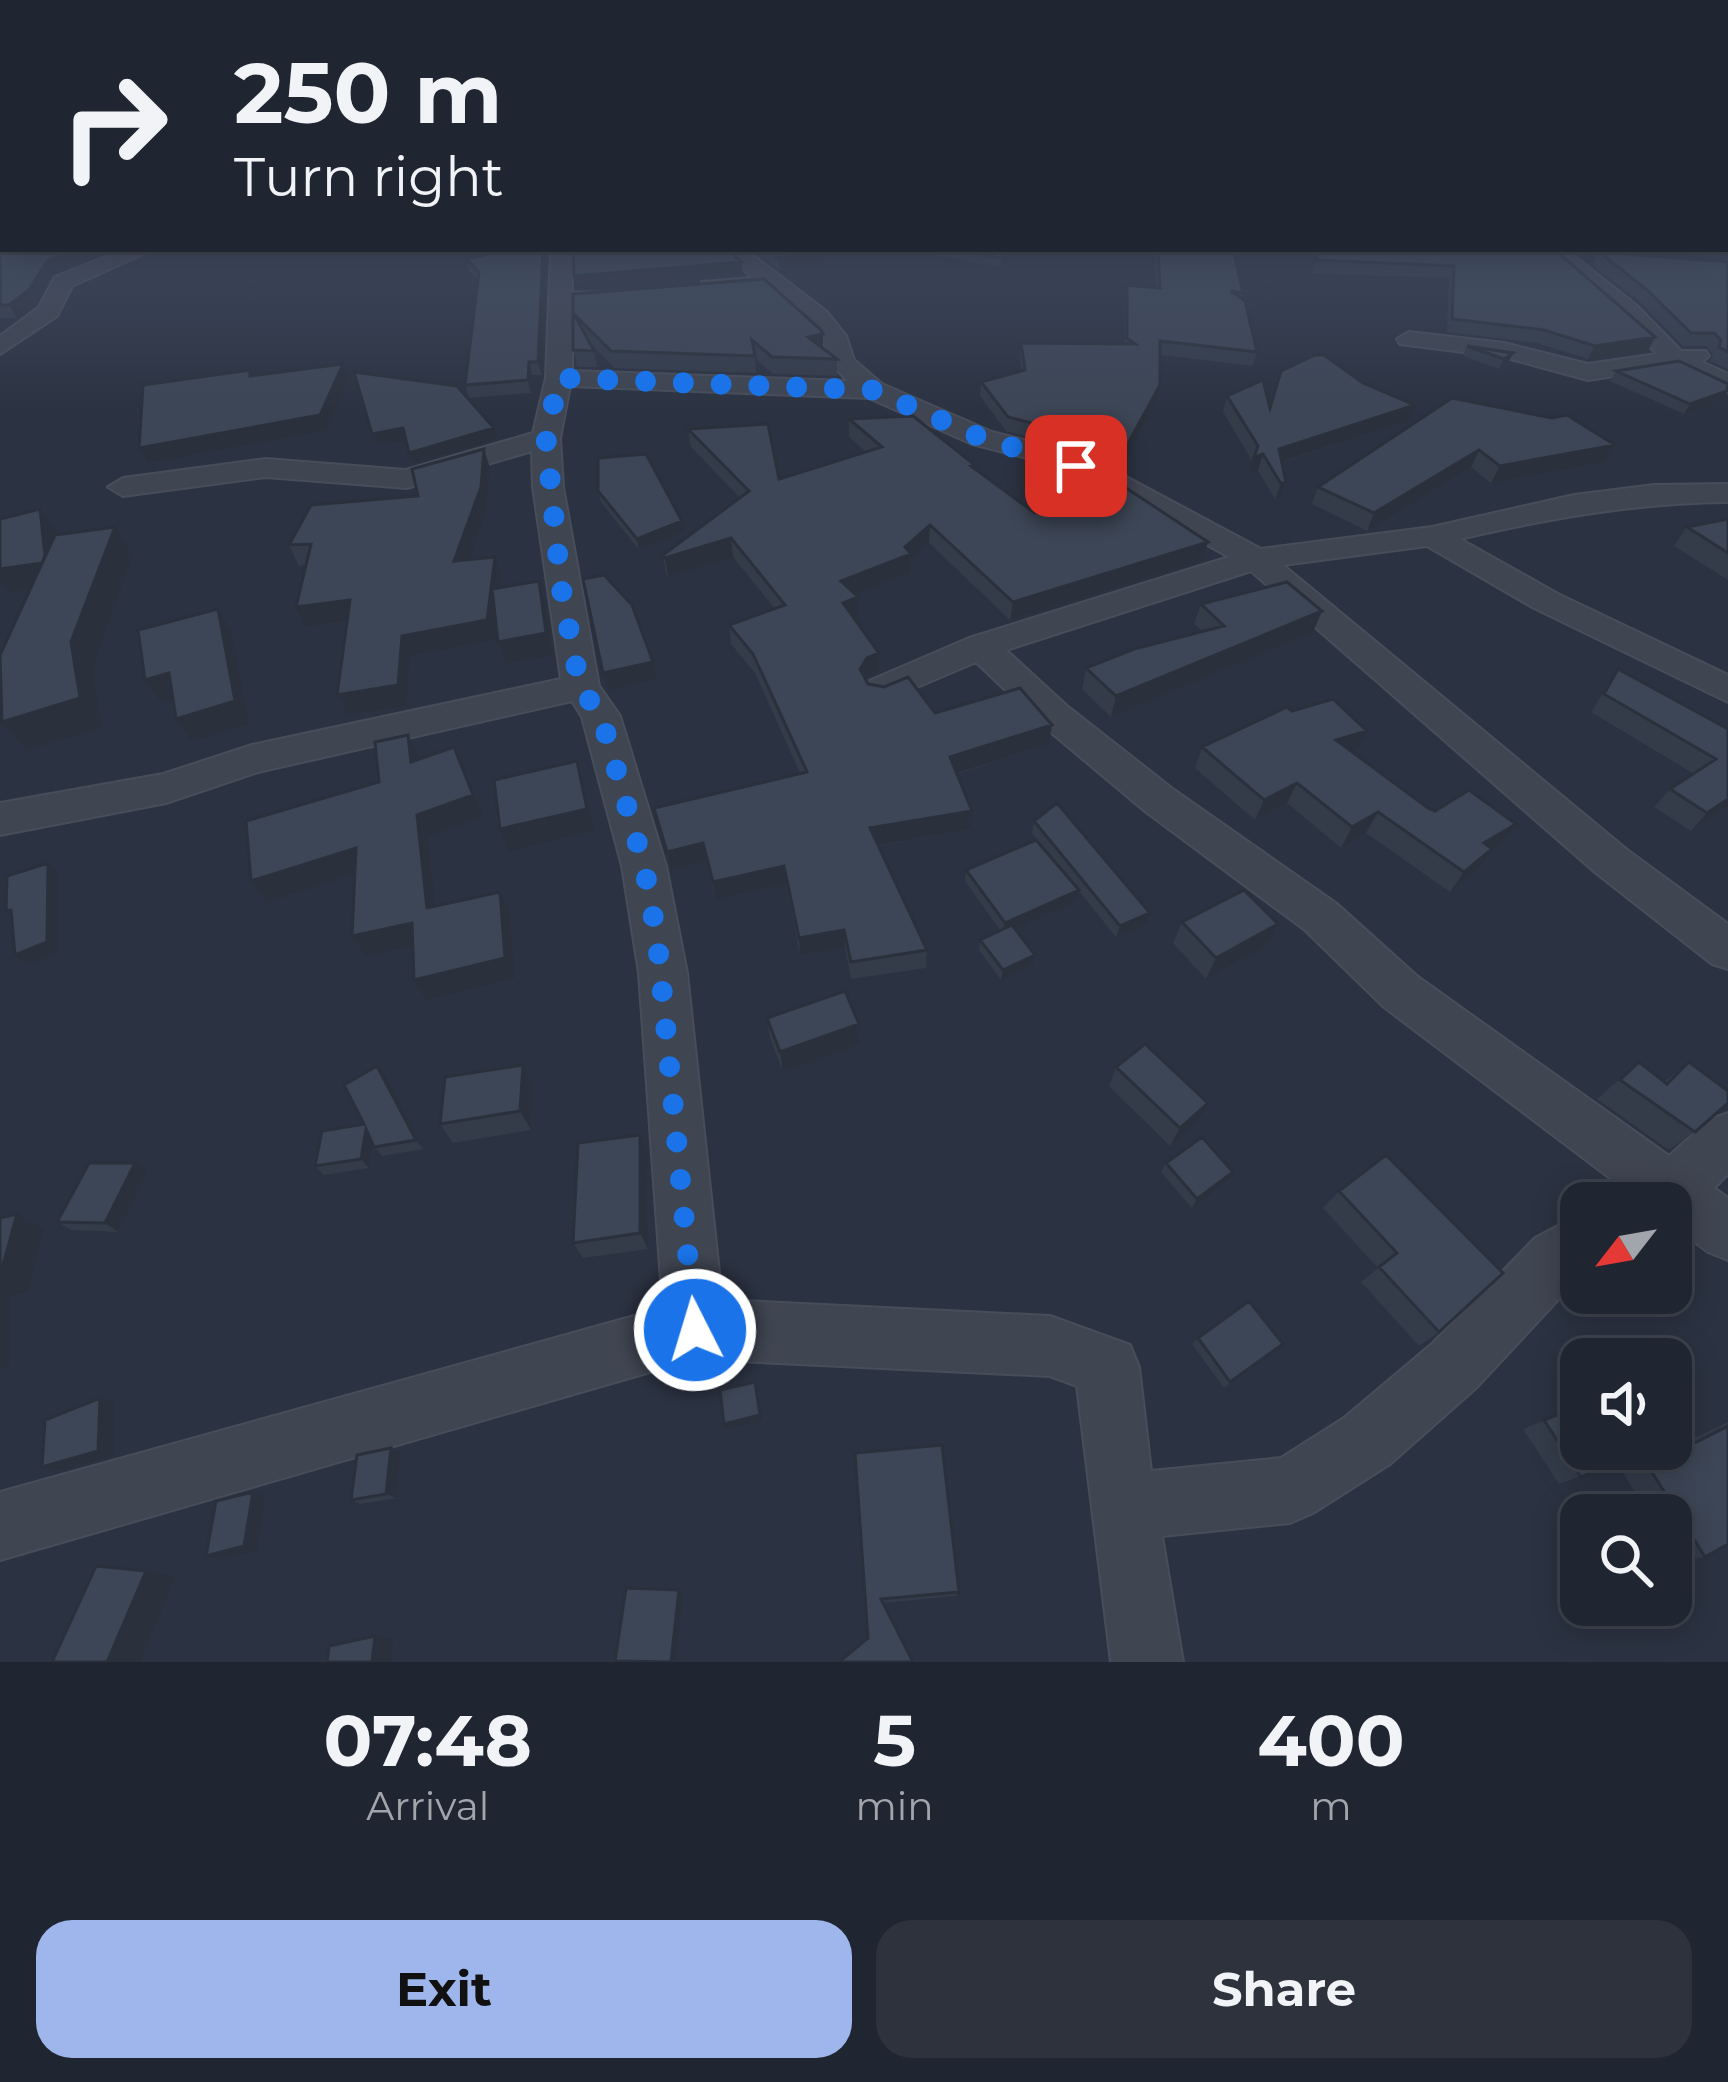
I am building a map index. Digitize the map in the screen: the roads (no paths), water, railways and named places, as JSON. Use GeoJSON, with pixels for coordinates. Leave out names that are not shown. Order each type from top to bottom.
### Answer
{"type":"FeatureCollection","features":[{"type":"Feature","properties":{"kind":"street"},"geometry":{"type":"LineString","coordinates":[[0,347],[49,311],[63,282],[116,261]]}},
{"type":"Feature","properties":{"kind":"street"},"geometry":{"type":"LineString","coordinates":[[560,261],[559,378],[546,438],[561,587],[580,687],[601,716],[644,866],[663,973],[695,1330]]}},
{"type":"Feature","properties":{"kind":"street"},"geometry":{"type":"LineString","coordinates":[[746,261],[819,317],[834,336],[842,362],[873,390],[982,438],[1045,454],[1107,478],[1256,559],[1611,861],[1728,950]]}},
{"type":"Feature","properties":{"kind":"street"},"geometry":{"type":"LineString","coordinates":[[1568,261],[1628,310],[1674,358],[1728,384]]}},
{"type":"Feature","properties":{"kind":"street"},"geometry":{"type":"LineString","coordinates":[[689,289],[771,283]]}},
{"type":"Feature","properties":{"kind":"street"},"geometry":{"type":"LineString","coordinates":[[557,300],[650,294]]}},
{"type":"Feature","properties":{"kind":"street"},"geometry":{"type":"LineString","coordinates":[[1409,339],[1504,350],[1572,371],[1728,354]]}},
{"type":"Feature","properties":{"kind":"street"},"geometry":{"type":"LineString","coordinates":[[559,378],[873,390]]}},
{"type":"Feature","properties":{"kind":"street"},"geometry":{"type":"LineString","coordinates":[[123,487],[266,469],[406,479],[546,438]]}},
{"type":"Feature","properties":{"kind":"street"},"geometry":{"type":"LineString","coordinates":[[882,690],[981,646],[1256,559],[1432,536],[1574,504],[1654,494],[1728,493]]}},
{"type":"Feature","properties":{"kind":"street"},"geometry":{"type":"LineString","coordinates":[[1432,536],[1546,601],[1728,690]]}},
{"type":"Feature","properties":{"kind":"street"},"geometry":{"type":"LineString","coordinates":[[981,646],[1054,715],[1160,801],[1321,917],[1401,992],[1641,1182]]}},
{"type":"Feature","properties":{"kind":"street"},"geometry":{"type":"LineString","coordinates":[[0,819],[166,788],[252,759],[580,687]]}},
{"type":"Feature","properties":{"kind":"street"},"geometry":{"type":"LineString","coordinates":[[1677,1182],[1728,1138]]}},
{"type":"Feature","properties":{"kind":"street"},"geometry":{"type":"LineString","coordinates":[[1692,1213],[1728,1232]]}},
{"type":"Feature","properties":{"kind":"street"},"geometry":{"type":"LineString","coordinates":[[1126,1507],[1290,1490],[1367,1441],[1455,1366],[1560,1255]]}},
{"type":"Feature","properties":{"kind":"street"},"geometry":{"type":"LineString","coordinates":[[0,1526],[695,1330],[1050,1346],[1108,1367],[1109,1407],[1147,1662]]}}]}
